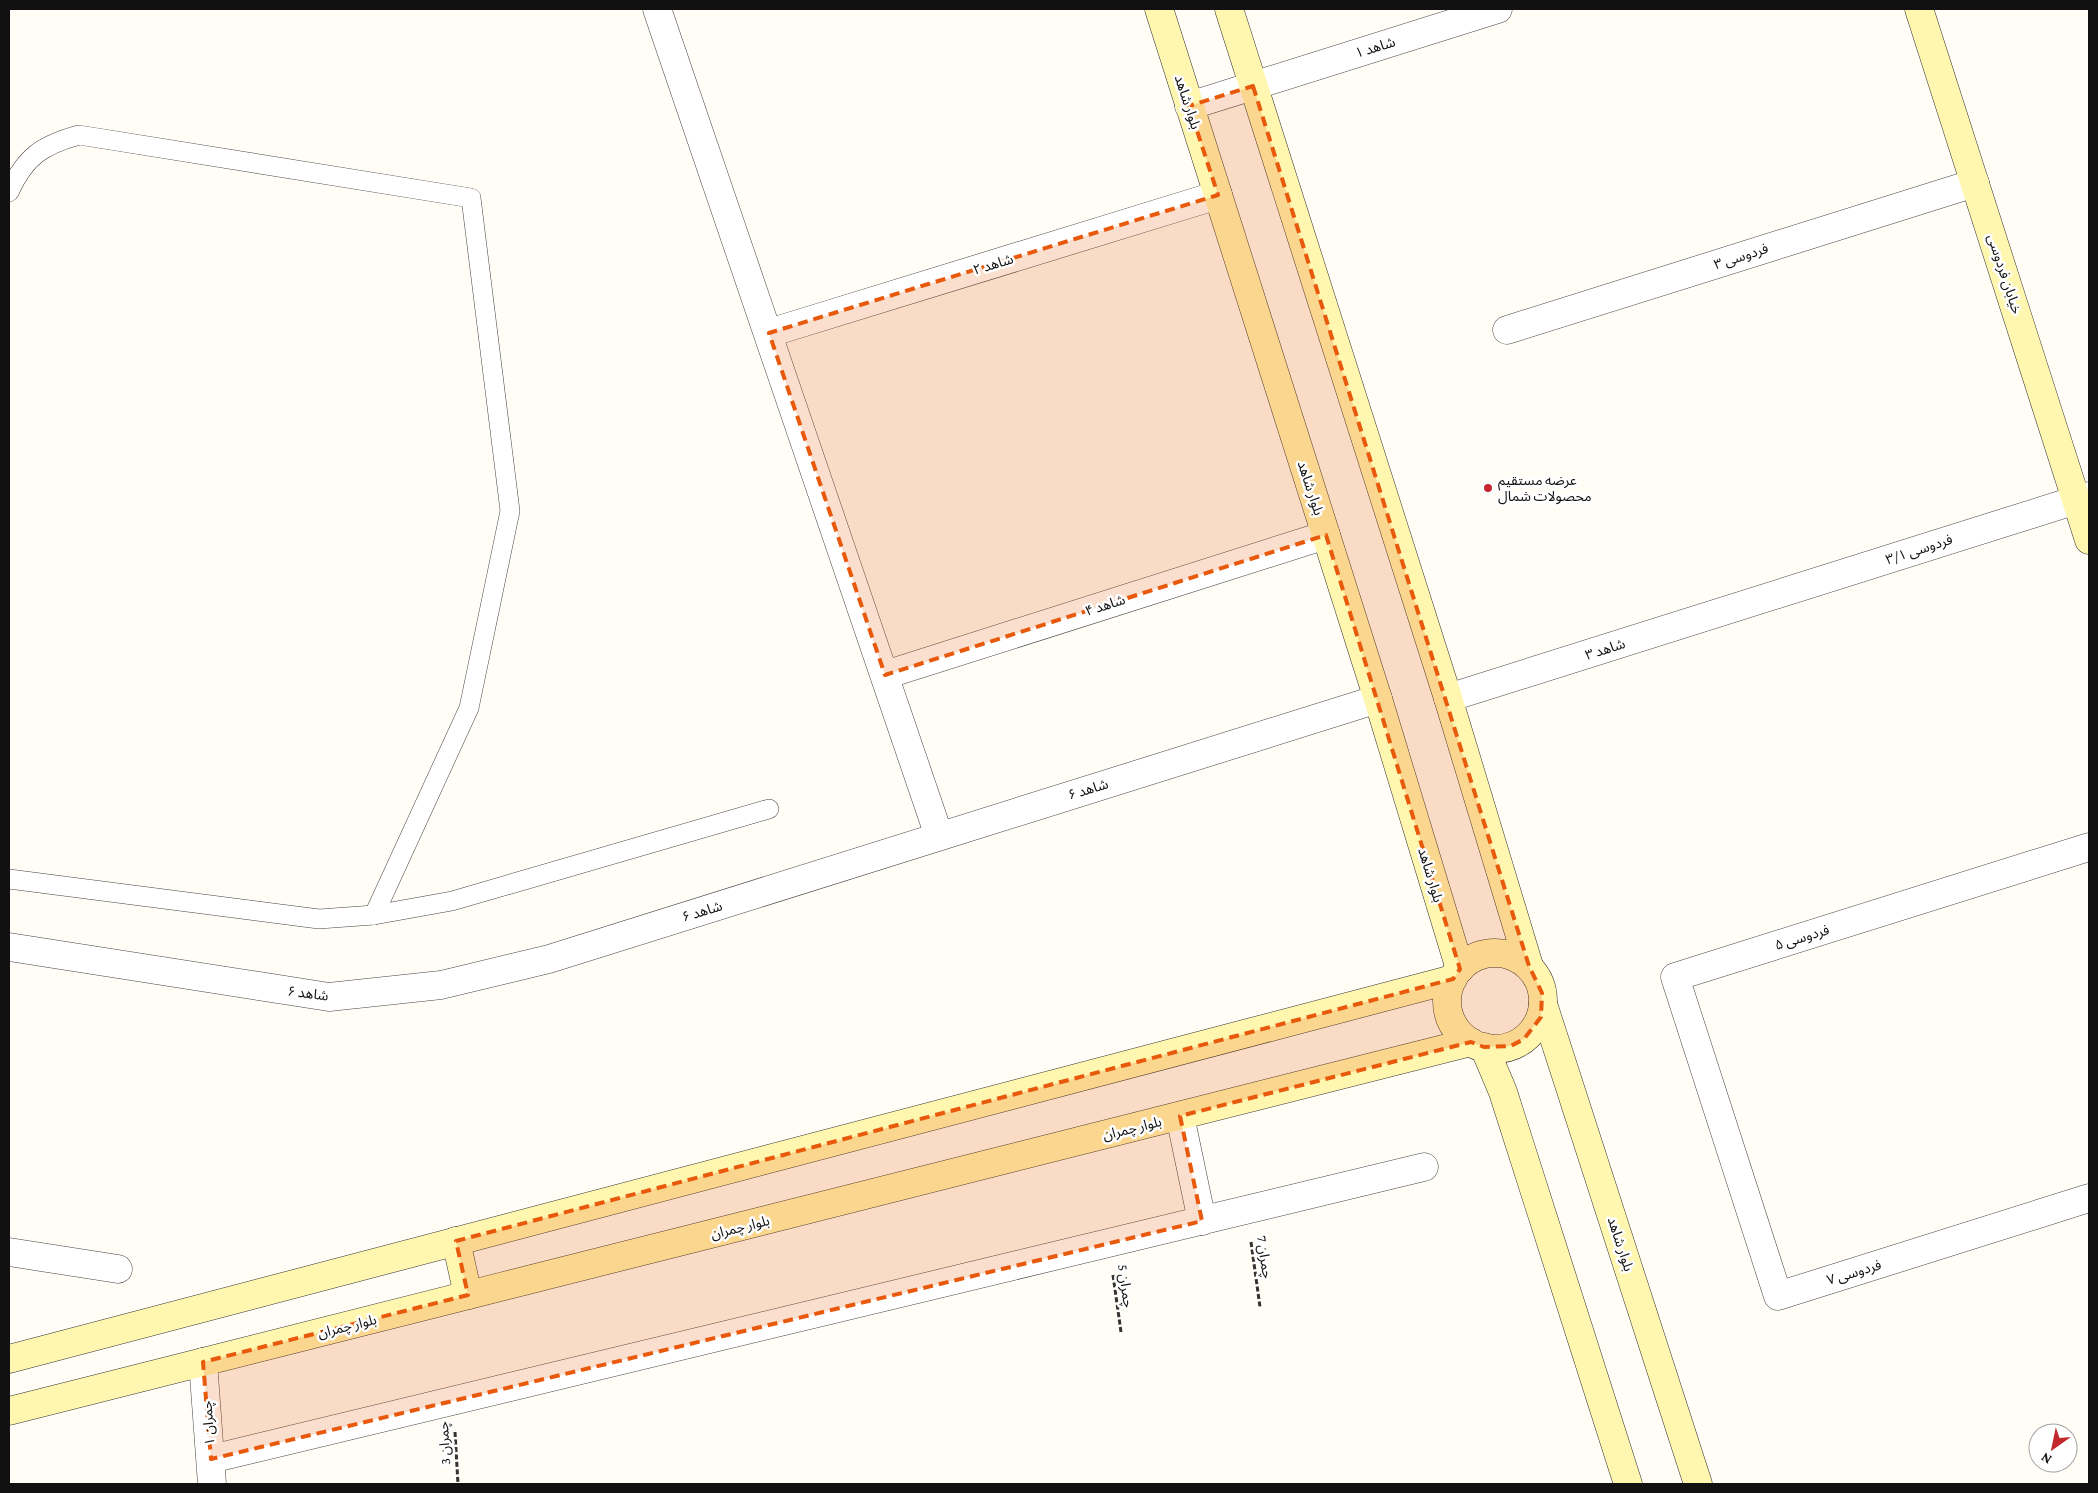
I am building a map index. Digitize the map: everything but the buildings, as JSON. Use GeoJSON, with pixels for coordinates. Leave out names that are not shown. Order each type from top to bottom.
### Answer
{"type":"FeatureCollection","features":[{"type":"Feature","properties":{"kind":"main road","name":"بلوار شاهد"},"geometry":{"type":"LineString","coordinates":[[1159,9],[1378,699],[1456,974]]}},
{"type":"Feature","properties":{"kind":"main road"},"geometry":{"type":"LineString","coordinates":[[1229,9],[1448,698],[1528,966],[1540,983],[1543,1004],[1541,1017],[1534,1030],[1524,1039],[1512,1046],[1498,1048],[1477,1044],[1460,1033],[1452,1021],[1448,1007],[1448,993],[1456,974],[1470,961],[1494,953],[1506,954],[1528,966]]}},
{"type":"Feature","properties":{"kind":"main road","name":"خیابان فردوسی"},"geometry":{"type":"LineString","coordinates":[[1920,9],[1975,183],[2083,498],[2089,540]]}},
{"type":"Feature","properties":{"kind":"main road"},"geometry":{"type":"LineString","coordinates":[[9,1359],[456,1242],[1456,974]]}},
{"type":"Feature","properties":{"kind":"main road","name":"بلوار شاهد"},"geometry":{"type":"LineString","coordinates":[[1543,1004],[1698,1484]]}},
{"type":"Feature","properties":{"kind":"main road"},"geometry":{"type":"LineString","coordinates":[[1477,1044],[1503,1092],[1628,1484]]}},
{"type":"Feature","properties":{"kind":"main road","name":"بلوار چمران"},"geometry":{"type":"LineString","coordinates":[[9,1411],[1180,1116],[1477,1044]]}},
{"type":"Feature","properties":{"kind":"main road"},"geometry":{"type":"LineString","coordinates":[[456,1242],[468,1295]]}},
{"type":"Feature","properties":{"kind":"street"},"geometry":{"type":"LineString","coordinates":[[657,9],[940,836]]}},
{"type":"Feature","properties":{"kind":"street","name":"شاهد ۱"},"geometry":{"type":"LineString","coordinates":[[1189,106],[1498,9]]}},
{"type":"Feature","properties":{"kind":"street","name":"فردوسی ۳"},"geometry":{"type":"LineString","coordinates":[[1507,330],[1975,183]]}},
{"type":"Feature","properties":{"kind":"street","name":"شاهد ۲"},"geometry":{"type":"LineString","coordinates":[[769,332],[1218,195]]}},
{"type":"Feature","properties":{"kind":"street","name":"فردوسی ۳/۱"},"geometry":{"type":"LineString","coordinates":[[1762,599],[2083,498]]}},
{"type":"Feature","properties":{"kind":"street","name":"شاهد ۴"},"geometry":{"type":"LineString","coordinates":[[885,675],[1326,535]]}},
{"type":"Feature","properties":{"kind":"street","name":"شاهد ۳"},"geometry":{"type":"LineString","coordinates":[[1448,698],[1762,599]]}},
{"type":"Feature","properties":{"kind":"street","name":"شاهد ۶"},"geometry":{"type":"LineString","coordinates":[[9,947],[329,997],[441,985],[549,959],[1378,699]]}},
{"type":"Feature","properties":{"kind":"street","name":"فردوسی ۵"},"geometry":{"type":"LineString","coordinates":[[1727,1137],[1676,977],[2089,847]]}},
{"type":"Feature","properties":{"kind":"street"},"geometry":{"type":"LineString","coordinates":[[1180,1116],[1202,1220]]}},
{"type":"Feature","properties":{"kind":"street","name":"فردوسی ۷"},"geometry":{"type":"LineString","coordinates":[[1727,1137],[1778,1296],[2089,1198]]}},
{"type":"Feature","properties":{"kind":"street"},"geometry":{"type":"LineString","coordinates":[[212,1471],[453,1400],[1424,1167]]}},
{"type":"Feature","properties":{"kind":"street"},"geometry":{"type":"LineString","coordinates":[[9,1252],[118,1269]]}},
{"type":"Feature","properties":{"kind":"street","name":"چمران ۱"},"geometry":{"type":"LineString","coordinates":[[203,1362],[212,1471]]}},
{"type":"Feature","properties":{"kind":"lane"},"geometry":{"type":"LineString","coordinates":[[9,192],[18,172],[35,154],[55,142],[79,135],[471,198],[510,512],[469,708],[374,915]]}},
{"type":"Feature","properties":{"kind":"lane"},"geometry":{"type":"LineString","coordinates":[[9,880],[319,919],[374,915],[452,902],[769,809]]}},
{"type":"Feature","properties":{"kind":"path","name":"چمران 7"},"geometry":{"type":"LineString","coordinates":[[1247,1210],[1260,1307]]}},
{"type":"Feature","properties":{"kind":"path","name":"چمران 5"},"geometry":{"type":"LineString","coordinates":[[1109,1243],[1121,1332]]}},
{"type":"Feature","properties":{"kind":"path","name":"چمران 3"},"geometry":{"type":"LineString","coordinates":[[453,1400],[458,1484]]}},
{"type":"Feature","properties":{"kind":"highlighted area"},"geometry":{"type":"Polygon","coordinates":[[[1253,86],[1529,966],[1542,993],[1541,1017],[1524,1039],[1511,1046],[1484,1047],[1471,1042],[1180,1116],[1202,1221],[211,1459],[203,1362],[468,1295],[456,1241],[1453,979],[1460,969],[1326,535],[885,675],[769,333],[1218,195],[1189,106],[1253,86]]]}},
{"type":"Feature","properties":{"kind":"place","name":"عرضه مستقیم محصولات شمال"},"geometry":{"type":"Point","coordinates":[1488,488]}}]}
